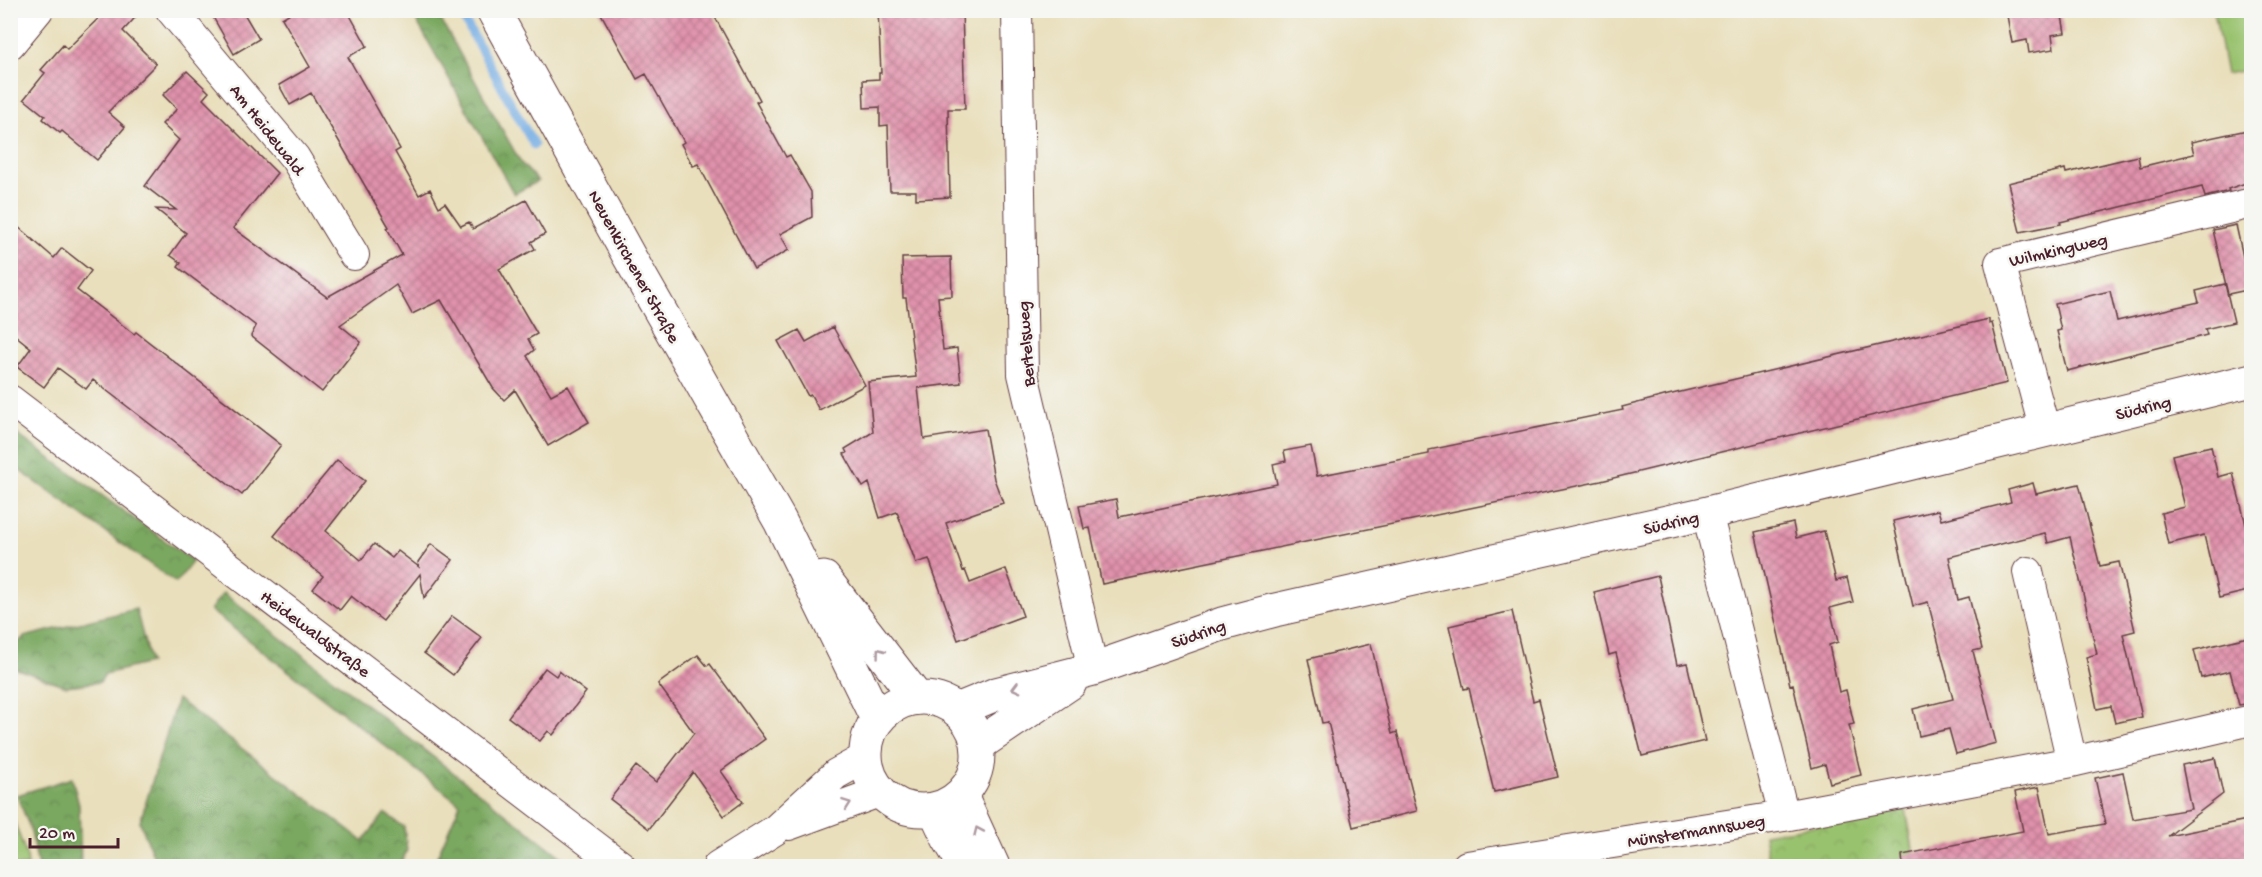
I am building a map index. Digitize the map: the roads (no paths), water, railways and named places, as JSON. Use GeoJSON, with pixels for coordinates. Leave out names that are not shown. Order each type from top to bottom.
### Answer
{"type":"FeatureCollection","features":[{"type":"Feature","properties":{"kind":"main road","name":"Neuenkirchener Straße"},"geometry":{"type":"LineString","coordinates":[[493,10],[630,258],[780,521],[877,719]]}},
{"type":"Feature","properties":{"kind":"main road","name":"Südring"},"geometry":{"type":"LineString","coordinates":[[957,710],[996,694],[1093,669],[1222,624],[1275,610],[1707,513],[2252,380]]}},
{"type":"Feature","properties":{"kind":"main road","name":"Neuenkirchener Straße"},"geometry":{"type":"LineString","coordinates":[[780,521],[917,698]]}},
{"type":"Feature","properties":{"kind":"main road","name":"Südring"},"geometry":{"type":"LineString","coordinates":[[978,745],[1093,669]]}},
{"type":"Feature","properties":{"kind":"main road"},"geometry":{"type":"LineString","coordinates":[[917,698],[945,703],[957,710],[974,732],[978,745],[978,763],[972,781],[948,803],[918,811],[901,807],[879,792],[869,776],[865,758],[870,731],[877,719],[902,701],[917,698]]}},
{"type":"Feature","properties":{"kind":"main road"},"geometry":{"type":"LineString","coordinates":[[948,803],[948,838],[965,867]]}},
{"type":"Feature","properties":{"kind":"main road"},"geometry":{"type":"LineString","coordinates":[[948,803],[993,867]]}},
{"type":"Feature","properties":{"kind":"street"},"geometry":{"type":"LineString","coordinates":[[10,44],[38,10]]}},
{"type":"Feature","properties":{"kind":"street","name":"Am Heidewald"},"geometry":{"type":"LineString","coordinates":[[171,10],[295,158],[354,255]]}},
{"type":"Feature","properties":{"kind":"street","name":"Bertelsweg"},"geometry":{"type":"LineString","coordinates":[[1017,10],[1023,374],[1093,669]]}},
{"type":"Feature","properties":{"kind":"street","name":"Wilmkingweg"},"geometry":{"type":"LineString","coordinates":[[2045,431],[2000,262],[2252,203]]}},
{"type":"Feature","properties":{"kind":"street","name":"Heidewaldstraße"},"geometry":{"type":"LineString","coordinates":[[10,400],[621,867]]}},
{"type":"Feature","properties":{"kind":"street","name":"Münstermannsweg"},"geometry":{"type":"LineString","coordinates":[[1707,513],[1784,816]]}},
{"type":"Feature","properties":{"kind":"street"},"geometry":{"type":"LineString","coordinates":[[2028,572],[2072,762]]}},
{"type":"Feature","properties":{"kind":"street","name":"Münstermannsweg"},"geometry":{"type":"LineString","coordinates":[[1467,867],[1784,816],[2072,762],[2252,720]]}},
{"type":"Feature","properties":{"kind":"street"},"geometry":{"type":"LineString","coordinates":[[718,867],[775,830],[836,774],[865,758]]}},
{"type":"Feature","properties":{"kind":"street"},"geometry":{"type":"LineString","coordinates":[[775,830],[879,792]]}},
{"type":"Feature","properties":{"kind":"waterway"},"geometry":{"type":"LineString","coordinates":[[459,10],[534,145]]}}]}
